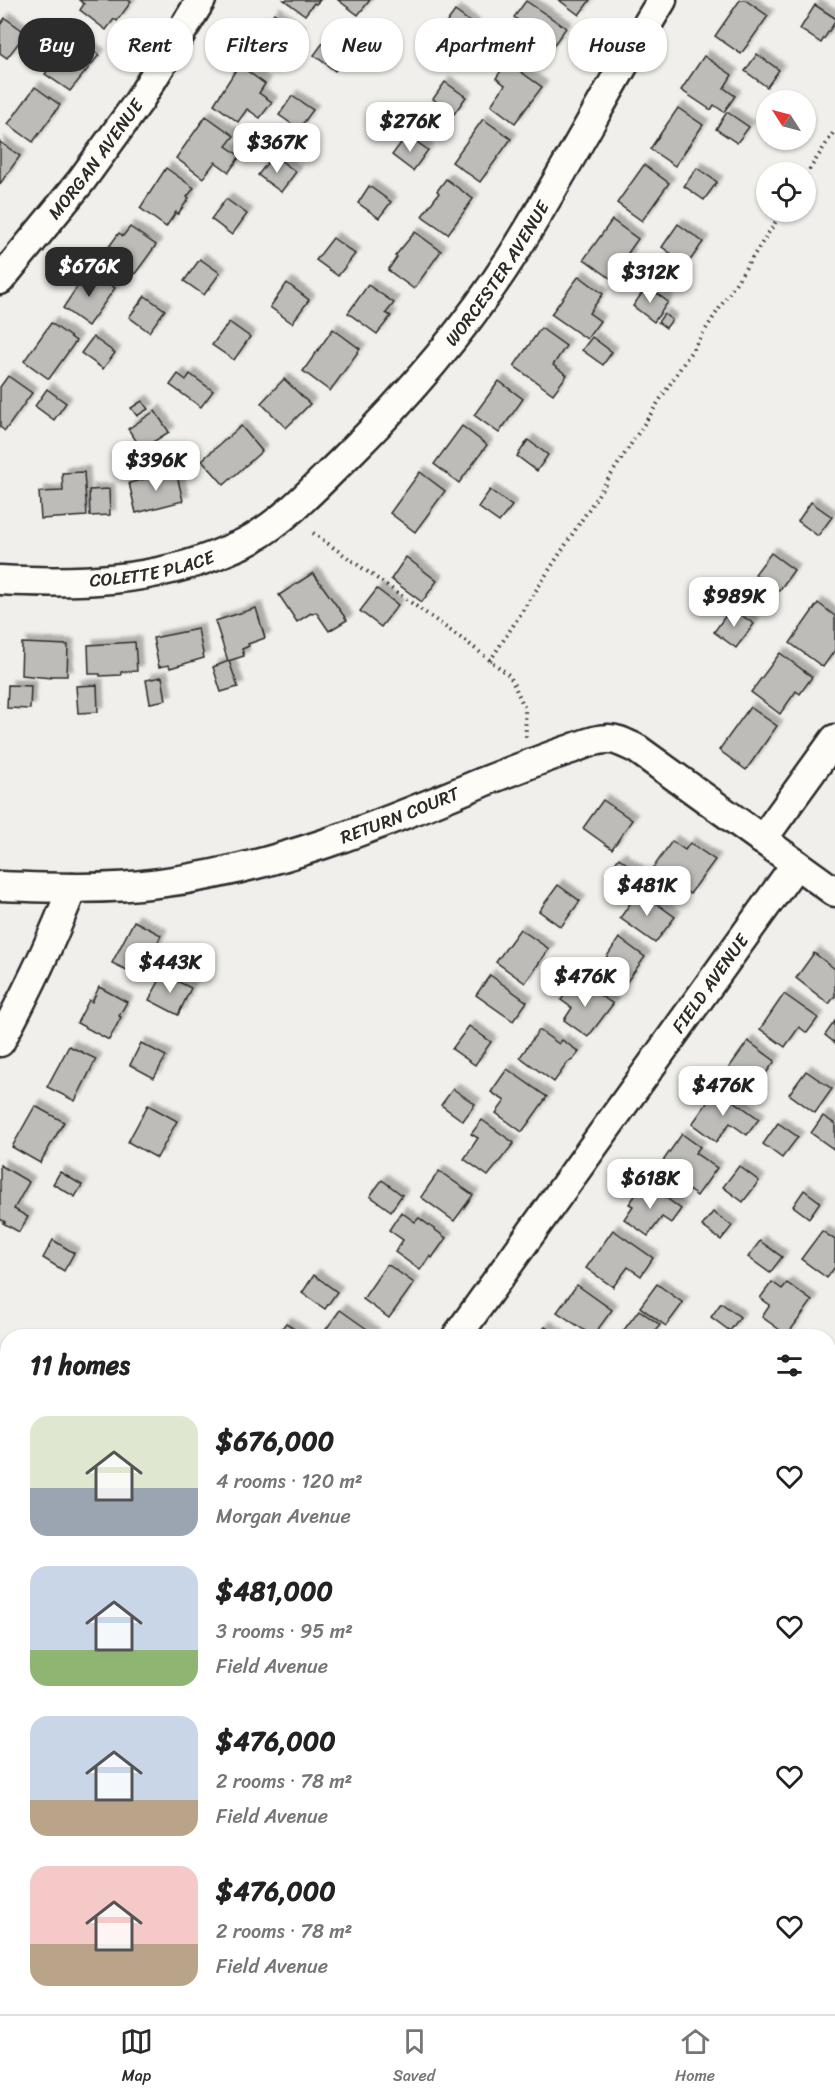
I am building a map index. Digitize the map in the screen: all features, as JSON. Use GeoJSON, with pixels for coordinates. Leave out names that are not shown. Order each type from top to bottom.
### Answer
{"type":"FeatureCollection","features":[{"type":"Feature","properties":{"kind":"street","name":"MORGAN AVENUE"},"geometry":{"type":"LineString","coordinates":[[0,280],[81,181],[139,101],[201,0]]}},
{"type":"Feature","properties":{"kind":"street","name":"WORCESTER AVENUE"},"geometry":{"type":"LineString","coordinates":[[289,512],[365,438],[415,384],[478,305],[513,255],[662,0]]}},
{"type":"Feature","properties":{"kind":"street","name":"COLETTE PLACE"},"geometry":{"type":"LineString","coordinates":[[0,580],[88,581],[145,576],[204,560],[253,539],[289,512]]}},
{"type":"Feature","properties":{"kind":"street","name":"RETURN COURT"},"geometry":{"type":"LineString","coordinates":[[0,886],[72,888],[158,883],[234,870],[310,850],[385,824],[520,767],[608,738],[636,749],[835,892]]}},
{"type":"Feature","properties":{"kind":"street"},"geometry":{"type":"LineString","coordinates":[[762,840],[835,739]]}},
{"type":"Feature","properties":{"kind":"street","name":"FIELD AVENUE"},"geometry":{"type":"LineString","coordinates":[[462,1329],[796,864]]}},
{"type":"Feature","properties":{"kind":"street"},"geometry":{"type":"LineString","coordinates":[[0,1042],[27,992],[72,888]]}},
{"type":"Feature","properties":{"kind":"path"},"geometry":{"type":"LineString","coordinates":[[815,162],[835,130]]}},
{"type":"Feature","properties":{"kind":"path"},"geometry":{"type":"LineString","coordinates":[[490,661],[775,222]]}},
{"type":"Feature","properties":{"kind":"path"},"geometry":{"type":"LineString","coordinates":[[313,534],[468,643],[510,676],[525,709],[526,746],[520,767]]}},
{"type":"Feature","properties":{"kind":"building"},"geometry":{"type":"Polygon","coordinates":[[[79,0],[128,0],[131,2],[119,18],[107,18],[106,30],[95,22],[95,18],[90,18],[80,10],[84,4],[79,0]]]}},
{"type":"Feature","properties":{"kind":"building"},"geometry":{"type":"Polygon","coordinates":[[[284,0],[320,0],[314,3],[305,15],[284,0]]]}},
{"type":"Feature","properties":{"kind":"building"},"geometry":{"type":"Polygon","coordinates":[[[338,0],[370,0],[358,15],[338,0]]]}},
{"type":"Feature","properties":{"kind":"building"},"geometry":{"type":"Polygon","coordinates":[[[559,0],[590,0],[579,15],[559,0]]]}},
{"type":"Feature","properties":{"kind":"building"},"geometry":{"type":"Polygon","coordinates":[[[740,0],[745,0],[768,16],[741,54],[715,36],[740,0]]]}},
{"type":"Feature","properties":{"kind":"building"},"geometry":{"type":"Polygon","coordinates":[[[526,1],[551,18],[515,18],[526,1]]]}},
{"type":"Feature","properties":{"kind":"building"},"geometry":{"type":"Polygon","coordinates":[[[815,5],[835,18],[835,22],[821,43],[800,29],[815,5]]]}},
{"type":"Feature","properties":{"kind":"building"},"geometry":{"type":"Polygon","coordinates":[[[455,11],[464,18],[450,18],[455,11]]]}},
{"type":"Feature","properties":{"kind":"building"},"geometry":{"type":"Polygon","coordinates":[[[274,13],[281,18],[270,18],[274,13]]]}},
{"type":"Feature","properties":{"kind":"building"},"geometry":{"type":"Polygon","coordinates":[[[5,18],[18,27],[18,44],[7,58],[0,53],[0,25],[5,18]]]}},
{"type":"Feature","properties":{"kind":"building"},"geometry":{"type":"Polygon","coordinates":[[[556,21],[566,28],[556,42],[556,21]]]}},
{"type":"Feature","properties":{"kind":"building"},"geometry":{"type":"Polygon","coordinates":[[[321,46],[321,60],[314,55],[321,46]]]}},
{"type":"Feature","properties":{"kind":"building"},"geometry":{"type":"Polygon","coordinates":[[[757,54],[779,70],[767,87],[745,71],[757,54]]]}},
{"type":"Feature","properties":{"kind":"building"},"geometry":{"type":"Polygon","coordinates":[[[704,56],[732,75],[724,88],[735,96],[724,112],[714,105],[711,110],[681,90],[704,56]]]}},
{"type":"Feature","properties":{"kind":"building"},"geometry":{"type":"Polygon","coordinates":[[[46,72],[85,72],[70,91],[45,74],[46,72]]]}},
{"type":"Feature","properties":{"kind":"building"},"geometry":{"type":"Polygon","coordinates":[[[235,72],[249,72],[265,84],[259,93],[272,102],[260,118],[247,109],[238,122],[214,104],[235,72]]]}},
{"type":"Feature","properties":{"kind":"building"},"geometry":{"type":"Polygon","coordinates":[[[500,72],[521,72],[542,87],[515,123],[491,105],[505,85],[496,78],[500,72]]]}},
{"type":"Feature","properties":{"kind":"building"},"geometry":{"type":"Polygon","coordinates":[[[445,82],[466,97],[454,114],[433,99],[445,82]]]}},
{"type":"Feature","properties":{"kind":"building"},"geometry":{"type":"Polygon","coordinates":[[[35,87],[60,105],[33,142],[8,124],[35,87]]]}},
{"type":"Feature","properties":{"kind":"building"},"geometry":{"type":"Polygon","coordinates":[[[292,96],[313,110],[299,129],[279,115],[292,96]]]}},
{"type":"Feature","properties":{"kind":"building"},"geometry":{"type":"Polygon","coordinates":[[[678,108],[703,125],[675,166],[650,149],[678,108]]]}},
{"type":"Feature","properties":{"kind":"building"},"geometry":{"type":"Polygon","coordinates":[[[727,112],[749,127],[737,143],[716,129],[727,112]]]}},
{"type":"Feature","properties":{"kind":"building"},"geometry":{"type":"Polygon","coordinates":[[[206,116],[234,136],[226,146],[240,156],[229,172],[215,162],[203,178],[176,158],[206,116]]]}},
{"type":"Feature","properties":{"kind":"building"},"geometry":{"type":"Polygon","coordinates":[[[483,119],[511,139],[480,182],[452,162],[483,119]]]}},
{"type":"Feature","properties":{"kind":"building"},"geometry":{"type":"Polygon","coordinates":[[[407,135],[428,150],[413,171],[392,155],[407,135]]]}},
{"type":"Feature","properties":{"kind":"building"},"geometry":{"type":"Polygon","coordinates":[[[0,142],[20,156],[0,184],[0,142]]]}},
{"type":"Feature","properties":{"kind":"building"},"geometry":{"type":"Polygon","coordinates":[[[273,155],[296,172],[281,192],[258,175],[273,155]]]}},
{"type":"Feature","properties":{"kind":"building"},"geometry":{"type":"Polygon","coordinates":[[[644,165],[669,183],[642,221],[617,203],[644,165]]]}},
{"type":"Feature","properties":{"kind":"building"},"geometry":{"type":"Polygon","coordinates":[[[166,168],[194,188],[178,214],[176,212],[166,227],[140,208],[166,168]]]}},
{"type":"Feature","properties":{"kind":"building"},"geometry":{"type":"Polygon","coordinates":[[[697,168],[717,182],[704,200],[684,186],[697,168]]]}},
{"type":"Feature","properties":{"kind":"building"},"geometry":{"type":"Polygon","coordinates":[[[446,179],[473,199],[448,234],[422,216],[446,179]]]}},
{"type":"Feature","properties":{"kind":"building"},"geometry":{"type":"Polygon","coordinates":[[[369,186],[391,202],[379,218],[358,203],[369,186]]]}},
{"type":"Feature","properties":{"kind":"building"},"geometry":{"type":"Polygon","coordinates":[[[226,199],[247,214],[232,235],[211,219],[226,199]]]}},
{"type":"Feature","properties":{"kind":"building"},"geometry":{"type":"Polygon","coordinates":[[[612,220],[638,239],[628,253],[630,255],[610,278],[584,259],[612,220]]]}},
{"type":"Feature","properties":{"kind":"building"},"geometry":{"type":"Polygon","coordinates":[[[678,224],[703,242],[687,265],[662,247],[678,224]]]}},
{"type":"Feature","properties":{"kind":"building"},"geometry":{"type":"Polygon","coordinates":[[[130,227],[156,245],[135,274],[105,252],[119,233],[123,236],[130,227]]]}},
{"type":"Feature","properties":{"kind":"building"},"geometry":{"type":"Polygon","coordinates":[[[415,232],[441,251],[414,289],[388,270],[397,257],[395,256],[415,232]]]}},
{"type":"Feature","properties":{"kind":"building"},"geometry":{"type":"Polygon","coordinates":[[[333,238],[355,254],[338,276],[316,260],[333,238]]]}},
{"type":"Feature","properties":{"kind":"building"},"geometry":{"type":"Polygon","coordinates":[[[200,259],[220,273],[204,295],[184,281],[200,259]]]}},
{"type":"Feature","properties":{"kind":"building"},"geometry":{"type":"Polygon","coordinates":[[[89,269],[115,288],[88,326],[63,308],[89,269]]]}},
{"type":"Feature","properties":{"kind":"building"},"geometry":{"type":"Polygon","coordinates":[[[579,276],[603,294],[589,313],[600,321],[587,339],[551,314],[579,276]]]}},
{"type":"Feature","properties":{"kind":"building"},"geometry":{"type":"Polygon","coordinates":[[[287,283],[309,300],[292,323],[270,307],[287,283]]]}},
{"type":"Feature","properties":{"kind":"building"},"geometry":{"type":"Polygon","coordinates":[[[368,285],[394,303],[386,313],[391,316],[377,334],[348,313],[368,285]]]}},
{"type":"Feature","properties":{"kind":"building"},"geometry":{"type":"Polygon","coordinates":[[[647,286],[668,302],[654,322],[633,306],[647,286]]]}},
{"type":"Feature","properties":{"kind":"building"},"geometry":{"type":"Polygon","coordinates":[[[145,296],[165,310],[149,332],[129,317],[145,296]]]}},
{"type":"Feature","properties":{"kind":"building"},"geometry":{"type":"Polygon","coordinates":[[[664,314],[672,320],[666,328],[658,322],[664,314]]]}},
{"type":"Feature","properties":{"kind":"building"},"geometry":{"type":"Polygon","coordinates":[[[229,322],[250,337],[234,360],[212,345],[229,322]]]}},
{"type":"Feature","properties":{"kind":"building"},"geometry":{"type":"Polygon","coordinates":[[[51,323],[76,341],[49,379],[24,361],[51,323]]]}},
{"type":"Feature","properties":{"kind":"building"},"geometry":{"type":"Polygon","coordinates":[[[541,328],[566,346],[553,365],[567,375],[553,394],[514,366],[541,328]]]}},
{"type":"Feature","properties":{"kind":"building"},"geometry":{"type":"Polygon","coordinates":[[[333,329],[360,349],[330,391],[303,371],[333,329]]]}},
{"type":"Feature","properties":{"kind":"building"},"geometry":{"type":"Polygon","coordinates":[[[93,337],[115,353],[103,369],[81,353],[93,337]]]}},
{"type":"Feature","properties":{"kind":"building"},"geometry":{"type":"Polygon","coordinates":[[[592,337],[612,352],[603,365],[582,350],[592,337]]]}},
{"type":"Feature","properties":{"kind":"building"},"geometry":{"type":"Polygon","coordinates":[[[178,374],[186,380],[190,374],[213,391],[201,407],[170,385],[178,374]]]}},
{"type":"Feature","properties":{"kind":"building"},"geometry":{"type":"Polygon","coordinates":[[[8,376],[32,393],[5,431],[0,427],[0,387],[8,376]]]}},
{"type":"Feature","properties":{"kind":"building"},"geometry":{"type":"Polygon","coordinates":[[[284,379],[310,404],[286,428],[261,403],[284,379]]]}},
{"type":"Feature","properties":{"kind":"building"},"geometry":{"type":"Polygon","coordinates":[[[499,381],[523,399],[499,433],[474,415],[499,381]]]}},
{"type":"Feature","properties":{"kind":"building"},"geometry":{"type":"Polygon","coordinates":[[[47,389],[66,403],[54,420],[35,406],[47,389]]]}},
{"type":"Feature","properties":{"kind":"building"},"geometry":{"type":"Polygon","coordinates":[[[142,401],[148,409],[137,416],[131,408],[142,401]]]}},
{"type":"Feature","properties":{"kind":"building"},"geometry":{"type":"Polygon","coordinates":[[[155,411],[169,432],[142,449],[128,429],[155,411]]]}},
{"type":"Feature","properties":{"kind":"building"},"geometry":{"type":"Polygon","coordinates":[[[241,426],[262,451],[224,485],[202,460],[241,426]]]}},
{"type":"Feature","properties":{"kind":"building"},"geometry":{"type":"Polygon","coordinates":[[[462,426],[487,445],[459,483],[434,464],[462,426]]]}},
{"type":"Feature","properties":{"kind":"building"},"geometry":{"type":"Polygon","coordinates":[[[528,440],[548,455],[537,471],[517,456],[528,440]]]}},
{"type":"Feature","properties":{"kind":"building"},"geometry":{"type":"Polygon","coordinates":[[[176,471],[183,501],[136,513],[129,483],[176,471]]]}},
{"type":"Feature","properties":{"kind":"building"},"geometry":{"type":"Polygon","coordinates":[[[84,472],[87,516],[41,519],[39,492],[63,491],[62,473],[84,472]]]}},
{"type":"Feature","properties":{"kind":"building"},"geometry":{"type":"Polygon","coordinates":[[[420,472],[445,491],[415,532],[390,513],[420,472]]]}},
{"type":"Feature","properties":{"kind":"building"},"geometry":{"type":"Polygon","coordinates":[[[109,489],[110,515],[90,516],[89,490],[109,489]]]}},
{"type":"Feature","properties":{"kind":"building"},"geometry":{"type":"Polygon","coordinates":[[[490,490],[512,506],[499,522],[478,507],[490,490]]]}},
{"type":"Feature","properties":{"kind":"building"},"geometry":{"type":"Polygon","coordinates":[[[811,502],[832,517],[818,536],[798,521],[811,502]]]}},
{"type":"Feature","properties":{"kind":"building"},"geometry":{"type":"Polygon","coordinates":[[[771,553],[794,570],[779,591],[755,574],[771,553]]]}},
{"type":"Feature","properties":{"kind":"building"},"geometry":{"type":"Polygon","coordinates":[[[406,557],[437,581],[422,602],[391,579],[406,557]]]}},
{"type":"Feature","properties":{"kind":"building"},"geometry":{"type":"Polygon","coordinates":[[[313,573],[347,620],[329,631],[316,612],[297,622],[279,595],[313,573]]]}},
{"type":"Feature","properties":{"kind":"building"},"geometry":{"type":"Polygon","coordinates":[[[377,589],[398,605],[381,627],[360,611],[377,589]]]}},
{"type":"Feature","properties":{"kind":"building"},"geometry":{"type":"Polygon","coordinates":[[[818,603],[835,616],[835,650],[823,667],[790,643],[818,603]]]}},
{"type":"Feature","properties":{"kind":"building"},"geometry":{"type":"Polygon","coordinates":[[[256,608],[265,638],[248,644],[249,646],[242,649],[244,656],[228,661],[215,621],[256,608]]]}},
{"type":"Feature","properties":{"kind":"building"},"geometry":{"type":"Polygon","coordinates":[[[731,608],[754,624],[736,648],[714,632],[731,608]]]}},
{"type":"Feature","properties":{"kind":"building"},"geometry":{"type":"Polygon","coordinates":[[[198,629],[204,658],[170,668],[169,665],[159,667],[153,638],[198,629]]]}},
{"type":"Feature","properties":{"kind":"building"},"geometry":{"type":"Polygon","coordinates":[[[135,642],[137,671],[121,672],[121,675],[89,674],[88,645],[135,642]]]}},
{"type":"Feature","properties":{"kind":"building"},"geometry":{"type":"Polygon","coordinates":[[[22,643],[68,645],[67,676],[51,676],[51,678],[21,675],[22,643]]]}},
{"type":"Feature","properties":{"kind":"building"},"geometry":{"type":"Polygon","coordinates":[[[780,653],[812,677],[800,694],[796,691],[780,714],[751,692],[780,653]]]}},
{"type":"Feature","properties":{"kind":"building"},"geometry":{"type":"Polygon","coordinates":[[[229,661],[238,687],[221,692],[213,667],[229,661]]]}},
{"type":"Feature","properties":{"kind":"building"},"geometry":{"type":"Polygon","coordinates":[[[162,677],[166,700],[150,703],[146,680],[162,677]]]}},
{"type":"Feature","properties":{"kind":"building"},"geometry":{"type":"Polygon","coordinates":[[[8,685],[31,686],[30,709],[7,708],[8,685]]]}},
{"type":"Feature","properties":{"kind":"building"},"geometry":{"type":"Polygon","coordinates":[[[97,685],[98,712],[78,713],[76,686],[97,685]]]}},
{"type":"Feature","properties":{"kind":"building"},"geometry":{"type":"Polygon","coordinates":[[[750,707],[777,726],[746,770],[719,750],[750,707]]]}},
{"type":"Feature","properties":{"kind":"building"},"geometry":{"type":"Polygon","coordinates":[[[603,800],[632,820],[612,849],[583,828],[603,800]]]}},
{"type":"Feature","properties":{"kind":"building"},"geometry":{"type":"Polygon","coordinates":[[[672,841],[685,850],[690,843],[715,860],[690,894],[653,868],[672,841]]]}},
{"type":"Feature","properties":{"kind":"building"},"geometry":{"type":"Polygon","coordinates":[[[619,858],[639,873],[627,891],[606,876],[619,858]]]}},
{"type":"Feature","properties":{"kind":"building"},"geometry":{"type":"Polygon","coordinates":[[[558,885],[580,901],[561,927],[539,911],[558,885]]]}},
{"type":"Feature","properties":{"kind":"building"},"geometry":{"type":"Polygon","coordinates":[[[639,891],[675,917],[655,943],[620,918],[639,891]]]}},
{"type":"Feature","properties":{"kind":"building"},"geometry":{"type":"Polygon","coordinates":[[[134,921],[161,935],[146,969],[143,967],[139,976],[112,963],[134,921]]]}},
{"type":"Feature","properties":{"kind":"building"},"geometry":{"type":"Polygon","coordinates":[[[520,929],[549,949],[525,983],[496,962],[520,929]]]}},
{"type":"Feature","properties":{"kind":"building"},"geometry":{"type":"Polygon","coordinates":[[[619,938],[645,957],[620,991],[596,973],[619,938]]]}},
{"type":"Feature","properties":{"kind":"building"},"geometry":{"type":"Polygon","coordinates":[[[814,953],[835,969],[835,996],[829,1004],[796,978],[814,953]]]}},
{"type":"Feature","properties":{"kind":"building"},"geometry":{"type":"Polygon","coordinates":[[[163,974],[191,988],[178,1015],[149,1000],[163,974]]]}},
{"type":"Feature","properties":{"kind":"building"},"geometry":{"type":"Polygon","coordinates":[[[490,975],[527,1002],[513,1021],[476,995],[490,975]]]}},
{"type":"Feature","properties":{"kind":"building"},"geometry":{"type":"Polygon","coordinates":[[[576,979],[613,1004],[588,1037],[564,1020],[572,1008],[561,1000],[576,979]]]}},
{"type":"Feature","properties":{"kind":"building"},"geometry":{"type":"Polygon","coordinates":[[[99,987],[127,1002],[109,1040],[77,1023],[89,1000],[92,1002],[99,987]]]}},
{"type":"Feature","properties":{"kind":"building"},"geometry":{"type":"Polygon","coordinates":[[[784,994],[818,1018],[807,1033],[799,1027],[785,1047],[760,1029],[784,994]]]}},
{"type":"Feature","properties":{"kind":"building"},"geometry":{"type":"Polygon","coordinates":[[[835,1021],[835,1043],[825,1035],[835,1021]]]}},
{"type":"Feature","properties":{"kind":"building"},"geometry":{"type":"Polygon","coordinates":[[[469,1026],[491,1042],[475,1065],[452,1049],[469,1026]]]}},
{"type":"Feature","properties":{"kind":"building"},"geometry":{"type":"Polygon","coordinates":[[[539,1030],[559,1044],[562,1040],[579,1052],[573,1060],[568,1062],[554,1082],[520,1057],[539,1030]]]}},
{"type":"Feature","properties":{"kind":"building"},"geometry":{"type":"Polygon","coordinates":[[[748,1041],[775,1061],[750,1095],[723,1076],[748,1041]]]}},
{"type":"Feature","properties":{"kind":"building"},"geometry":{"type":"Polygon","coordinates":[[[141,1043],[166,1056],[154,1078],[130,1065],[141,1043]]]}},
{"type":"Feature","properties":{"kind":"building"},"geometry":{"type":"Polygon","coordinates":[[[69,1046],[96,1059],[75,1101],[47,1087],[69,1046]]]}},
{"type":"Feature","properties":{"kind":"building"},"geometry":{"type":"Polygon","coordinates":[[[507,1069],[547,1097],[522,1132],[496,1113],[505,1101],[491,1092],[507,1069]]]}},
{"type":"Feature","properties":{"kind":"building"},"geometry":{"type":"Polygon","coordinates":[[[806,1071],[832,1089],[815,1113],[789,1094],[806,1071]]]}},
{"type":"Feature","properties":{"kind":"building"},"geometry":{"type":"Polygon","coordinates":[[[453,1089],[475,1104],[463,1121],[441,1105],[453,1089]]]}},
{"type":"Feature","properties":{"kind":"building"},"geometry":{"type":"Polygon","coordinates":[[[717,1089],[759,1119],[747,1135],[730,1123],[716,1142],[692,1124],[717,1089]]]}},
{"type":"Feature","properties":{"kind":"building"},"geometry":{"type":"Polygon","coordinates":[[[148,1105],[177,1121],[157,1158],[128,1142],[148,1105]]]}},
{"type":"Feature","properties":{"kind":"building"},"geometry":{"type":"Polygon","coordinates":[[[35,1106],[64,1122],[40,1163],[12,1147],[35,1106]]]}},
{"type":"Feature","properties":{"kind":"building"},"geometry":{"type":"Polygon","coordinates":[[[823,1116],[835,1124],[835,1150],[811,1133],[823,1116]]]}},
{"type":"Feature","properties":{"kind":"building"},"geometry":{"type":"Polygon","coordinates":[[[482,1120],[514,1143],[488,1176],[464,1159],[478,1138],[471,1134],[482,1120]]]}},
{"type":"Feature","properties":{"kind":"building"},"geometry":{"type":"Polygon","coordinates":[[[778,1123],[798,1137],[782,1158],[763,1144],[778,1123]]]}},
{"type":"Feature","properties":{"kind":"building"},"geometry":{"type":"Polygon","coordinates":[[[682,1134],[700,1147],[695,1153],[717,1168],[697,1196],[658,1168],[682,1134]]]}},
{"type":"Feature","properties":{"kind":"building"},"geometry":{"type":"Polygon","coordinates":[[[0,1165],[29,1182],[14,1209],[28,1217],[19,1232],[0,1219],[0,1165]]]}},
{"type":"Feature","properties":{"kind":"building"},"geometry":{"type":"Polygon","coordinates":[[[739,1166],[759,1181],[743,1202],[723,1187],[739,1166]]]}},
{"type":"Feature","properties":{"kind":"building"},"geometry":{"type":"Polygon","coordinates":[[[439,1171],[473,1195],[454,1221],[421,1197],[439,1171]]]}},
{"type":"Feature","properties":{"kind":"building"},"geometry":{"type":"Polygon","coordinates":[[[60,1172],[82,1185],[75,1197],[53,1184],[60,1172]]]}},
{"type":"Feature","properties":{"kind":"building"},"geometry":{"type":"Polygon","coordinates":[[[382,1180],[402,1195],[391,1211],[370,1196],[382,1180]]]}},
{"type":"Feature","properties":{"kind":"building"},"geometry":{"type":"Polygon","coordinates":[[[645,1182],[681,1209],[671,1223],[662,1217],[648,1236],[624,1219],[633,1206],[629,1204],[645,1182]]]}},
{"type":"Feature","properties":{"kind":"building"},"geometry":{"type":"Polygon","coordinates":[[[804,1190],[820,1202],[809,1218],[793,1206],[804,1190]]]}},
{"type":"Feature","properties":{"kind":"building"},"geometry":{"type":"Polygon","coordinates":[[[401,1212],[415,1222],[419,1218],[446,1238],[420,1270],[395,1252],[403,1240],[389,1230],[401,1212]]]}},
{"type":"Feature","properties":{"kind":"building"},"geometry":{"type":"Polygon","coordinates":[[[713,1212],[732,1226],[721,1240],[702,1226],[713,1212]]]}},
{"type":"Feature","properties":{"kind":"building"},"geometry":{"type":"Polygon","coordinates":[[[613,1230],[653,1258],[641,1276],[628,1267],[613,1287],[586,1268],[613,1230]]]}},
{"type":"Feature","properties":{"kind":"building"},"geometry":{"type":"Polygon","coordinates":[[[822,1231],[835,1240],[835,1267],[827,1278],[801,1259],[822,1231]]]}},
{"type":"Feature","properties":{"kind":"building"},"geometry":{"type":"Polygon","coordinates":[[[53,1240],[74,1253],[64,1271],[43,1258],[53,1240]]]}},
{"type":"Feature","properties":{"kind":"building"},"geometry":{"type":"Polygon","coordinates":[[[760,1241],[782,1257],[770,1273],[748,1257],[760,1241]]]}},
{"type":"Feature","properties":{"kind":"building"},"geometry":{"type":"Polygon","coordinates":[[[387,1264],[414,1283],[389,1318],[363,1299],[387,1264]]]}},
{"type":"Feature","properties":{"kind":"building"},"geometry":{"type":"Polygon","coordinates":[[[314,1275],[337,1292],[325,1309],[302,1293],[314,1275]]]}},
{"type":"Feature","properties":{"kind":"building"},"geometry":{"type":"Polygon","coordinates":[[[772,1282],[782,1289],[787,1283],[812,1301],[791,1329],[779,1329],[762,1317],[770,1305],[760,1298],[772,1282]]]}},
{"type":"Feature","properties":{"kind":"building"},"geometry":{"type":"Polygon","coordinates":[[[657,1284],[683,1303],[666,1326],[640,1307],[657,1284]]]}},
{"type":"Feature","properties":{"kind":"building"},"geometry":{"type":"Polygon","coordinates":[[[577,1285],[612,1310],[598,1329],[582,1329],[557,1312],[577,1285]]]}},
{"type":"Feature","properties":{"kind":"building"},"geometry":{"type":"Polygon","coordinates":[[[721,1303],[740,1317],[731,1329],[727,1329],[711,1317],[721,1303]]]}},
{"type":"Feature","properties":{"kind":"building"},"geometry":{"type":"Polygon","coordinates":[[[340,1310],[367,1329],[326,1329],[340,1310]]]}},
{"type":"Feature","properties":{"kind":"building"},"geometry":{"type":"Polygon","coordinates":[[[639,1310],[660,1325],[657,1329],[625,1329],[639,1310]]]}},
{"type":"Feature","properties":{"kind":"building"},"geometry":{"type":"Polygon","coordinates":[[[286,1323],[294,1329],[281,1329],[286,1323]]]}}]}
